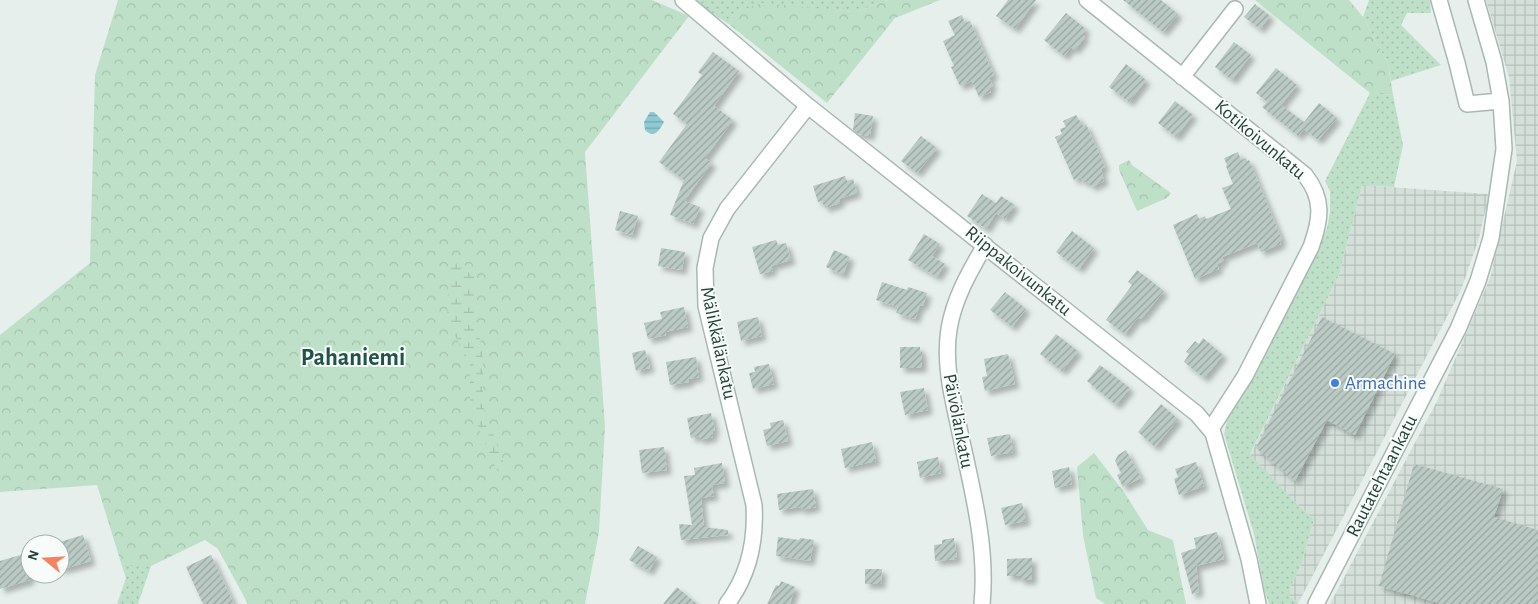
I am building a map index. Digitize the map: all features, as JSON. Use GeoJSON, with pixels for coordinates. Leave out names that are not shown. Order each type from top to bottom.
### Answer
{"type":"FeatureCollection","features":[{"type":"Feature","properties":{"kind":"street","name":"Riippakoivunkatu"},"geometry":{"type":"LineString","coordinates":[[683,0],[808,106],[1197,414],[1211,429],[1220,455],[1249,559],[1258,604]]}},
{"type":"Feature","properties":{"kind":"street","name":"Kotikoivunkatu"},"geometry":{"type":"LineString","coordinates":[[1088,0],[1305,175],[1314,186],[1319,205],[1317,231],[1311,247],[1245,376],[1211,429]]}},
{"type":"Feature","properties":{"kind":"street"},"geometry":{"type":"LineString","coordinates":[[1439,0],[1468,104],[1501,101]]}},
{"type":"Feature","properties":{"kind":"street","name":"Rautatehtaankatu"},"geometry":{"type":"LineString","coordinates":[[1316,604],[1458,329],[1478,281],[1491,238],[1504,149],[1501,101],[1494,62],[1476,0]]}},
{"type":"Feature","properties":{"kind":"street"},"geometry":{"type":"LineString","coordinates":[[1182,77],[1235,9]]}},
{"type":"Feature","properties":{"kind":"street","name":"Mälikkälänkatu"},"geometry":{"type":"LineString","coordinates":[[727,604],[739,585],[750,557],[755,523],[754,505],[706,306],[704,268],[711,238],[727,209],[808,106]]}},
{"type":"Feature","properties":{"kind":"street","name":"Päivölänkatu"},"geometry":{"type":"LineString","coordinates":[[982,604],[980,532],[951,389],[947,358],[950,328],[958,298],[964,282],[985,245]]}},
{"type":"Feature","properties":{"kind":"shaded area"},"geometry":{"type":"Polygon","coordinates":[[[1486,0],[1538,0],[1538,604],[1330,604],[1437,401],[1490,278],[1517,161],[1509,77],[1486,0]]]}},
{"type":"Feature","properties":{"kind":"shaded area"},"geometry":{"type":"Polygon","coordinates":[[[1362,185],[1488,194],[1487,204],[1479,238],[1461,290],[1299,602],[1290,597],[1290,588],[1301,565],[1314,519],[1250,455],[1339,275],[1362,185]]]}},
{"type":"Feature","properties":{"kind":"green space"},"geometry":{"type":"Polygon","coordinates":[[[118,0],[652,0],[689,16],[585,152],[605,426],[599,532],[585,604],[248,604],[218,549],[205,540],[151,566],[122,566],[97,485],[0,492],[0,335],[90,263],[95,75],[118,0]]]}},
{"type":"Feature","properties":{"kind":"green space"},"geometry":{"type":"Polygon","coordinates":[[[692,0],[888,0],[856,12],[819,9],[733,13],[730,25],[692,0]]]}},
{"type":"Feature","properties":{"kind":"green space"},"geometry":{"type":"Polygon","coordinates":[[[888,0],[940,0],[895,18],[827,103],[730,25],[733,13],[762,3],[856,12],[888,0]]]}},
{"type":"Feature","properties":{"kind":"green space"},"geometry":{"type":"Polygon","coordinates":[[[1255,0],[1349,0],[1363,17],[1388,64],[1393,95],[1370,93],[1255,0]]]}},
{"type":"Feature","properties":{"kind":"green space"},"geometry":{"type":"Polygon","coordinates":[[[1369,0],[1430,0],[1431,13],[1407,13],[1401,25],[1441,65],[1391,81],[1388,64],[1363,17],[1369,0]]]}},
{"type":"Feature","properties":{"kind":"green space"},"geometry":{"type":"Polygon","coordinates":[[[1370,93],[1393,95],[1403,145],[1394,187],[1362,185],[1339,275],[1250,454],[1295,502],[1314,519],[1301,565],[1290,588],[1290,597],[1299,602],[1297,604],[1269,604],[1264,589],[1254,534],[1224,434],[1227,420],[1255,375],[1307,273],[1327,228],[1330,212],[1330,191],[1325,181],[1370,93]]]}},
{"type":"Feature","properties":{"kind":"green space"},"geometry":{"type":"Polygon","coordinates":[[[1129,160],[1132,165],[1171,193],[1167,198],[1137,211],[1119,170],[1119,165],[1129,160]]]}},
{"type":"Feature","properties":{"kind":"green space"},"geometry":{"type":"Polygon","coordinates":[[[450,260],[463,263],[475,275],[476,311],[483,358],[483,406],[506,469],[497,471],[470,407],[470,362],[447,322],[450,260]]]}},
{"type":"Feature","properties":{"kind":"green space"},"geometry":{"type":"Polygon","coordinates":[[[1094,453],[1124,492],[1148,530],[1173,540],[1186,604],[1105,604],[1096,598],[1083,535],[1077,467],[1094,453]]]}},
{"type":"Feature","properties":{"kind":"green space"},"geometry":{"type":"Polygon","coordinates":[[[122,566],[151,566],[138,604],[117,604],[126,578],[122,566]]]}},
{"type":"Feature","properties":{"kind":"water"},"geometry":{"type":"Polygon","coordinates":[[[650,112],[654,112],[664,122],[654,134],[648,133],[645,130],[644,122],[650,112]]]}},
{"type":"Feature","properties":{"kind":"building"},"geometry":{"type":"Polygon","coordinates":[[[1008,0],[1036,0],[1015,29],[996,16],[1008,0]]]}},
{"type":"Feature","properties":{"kind":"building"},"geometry":{"type":"Polygon","coordinates":[[[1123,0],[1161,0],[1178,14],[1163,32],[1123,0]]]}},
{"type":"Feature","properties":{"kind":"building"},"geometry":{"type":"Polygon","coordinates":[[[1255,4],[1270,16],[1260,29],[1244,17],[1255,4]]]}},
{"type":"Feature","properties":{"kind":"building"},"geometry":{"type":"Polygon","coordinates":[[[1066,13],[1086,29],[1082,34],[1085,37],[1075,50],[1071,47],[1064,56],[1044,40],[1066,13]]]}},
{"type":"Feature","properties":{"kind":"building"},"geometry":{"type":"Polygon","coordinates":[[[962,15],[965,23],[970,21],[994,75],[989,78],[993,86],[989,88],[991,92],[979,97],[972,81],[960,86],[951,67],[954,66],[943,41],[955,35],[948,21],[962,15]]]}},
{"type":"Feature","properties":{"kind":"building"},"geometry":{"type":"Polygon","coordinates":[[[1234,42],[1251,55],[1232,80],[1215,67],[1234,42]]]}},
{"type":"Feature","properties":{"kind":"building"},"geometry":{"type":"Polygon","coordinates":[[[713,52],[739,71],[714,106],[733,120],[705,158],[712,163],[684,201],[700,207],[693,224],[670,215],[684,180],[659,162],[687,124],[673,114],[702,75],[698,72],[713,52]]]}},
{"type":"Feature","properties":{"kind":"building"},"geometry":{"type":"Polygon","coordinates":[[[1126,64],[1146,80],[1129,102],[1109,87],[1126,64]]]}},
{"type":"Feature","properties":{"kind":"building"},"geometry":{"type":"Polygon","coordinates":[[[1276,68],[1297,85],[1281,105],[1304,122],[1319,103],[1337,118],[1318,140],[1304,129],[1298,136],[1262,107],[1267,102],[1256,93],[1276,68]]]}},
{"type":"Feature","properties":{"kind":"building"},"geometry":{"type":"Polygon","coordinates":[[[1175,101],[1193,115],[1176,137],[1158,123],[1175,101]]]}},
{"type":"Feature","properties":{"kind":"building"},"geometry":{"type":"Polygon","coordinates":[[[855,113],[873,116],[870,136],[858,134],[853,130],[855,113]]]}},
{"type":"Feature","properties":{"kind":"building"},"geometry":{"type":"Polygon","coordinates":[[[1076,115],[1083,126],[1086,124],[1105,167],[1101,169],[1104,181],[1091,187],[1088,181],[1083,183],[1081,177],[1074,180],[1055,137],[1062,134],[1060,129],[1066,127],[1063,121],[1076,115]]]}},
{"type":"Feature","properties":{"kind":"building"},"geometry":{"type":"Polygon","coordinates":[[[921,136],[937,148],[917,173],[901,161],[921,136]]]}},
{"type":"Feature","properties":{"kind":"building"},"geometry":{"type":"Polygon","coordinates":[[[1238,152],[1241,160],[1246,158],[1247,161],[1249,160],[1282,240],[1280,241],[1281,244],[1261,252],[1257,243],[1222,257],[1224,261],[1217,264],[1219,269],[1195,279],[1173,225],[1197,214],[1199,219],[1205,216],[1206,219],[1231,209],[1222,188],[1233,184],[1224,158],[1238,152]]]}},
{"type":"Feature","properties":{"kind":"building"},"geometry":{"type":"Polygon","coordinates":[[[845,176],[847,181],[853,179],[857,193],[839,199],[840,203],[825,208],[822,201],[818,202],[813,186],[845,176]]]}},
{"type":"Feature","properties":{"kind":"building"},"geometry":{"type":"Polygon","coordinates":[[[982,194],[996,203],[1001,196],[1015,205],[1005,219],[996,213],[986,229],[967,216],[982,194]]]}},
{"type":"Feature","properties":{"kind":"building"},"geometry":{"type":"Polygon","coordinates":[[[620,211],[638,216],[632,235],[615,230],[620,211]]]}},
{"type":"Feature","properties":{"kind":"building"},"geometry":{"type":"Polygon","coordinates":[[[1072,231],[1094,248],[1079,269],[1056,252],[1072,231]]]}},
{"type":"Feature","properties":{"kind":"building"},"geometry":{"type":"Polygon","coordinates":[[[924,234],[940,244],[932,256],[945,264],[937,277],[908,260],[924,234]]]}},
{"type":"Feature","properties":{"kind":"building"},"geometry":{"type":"Polygon","coordinates":[[[776,240],[778,245],[786,243],[791,260],[771,266],[773,271],[760,274],[752,247],[776,240]]]}},
{"type":"Feature","properties":{"kind":"building"},"geometry":{"type":"Polygon","coordinates":[[[661,248],[685,252],[682,270],[658,266],[661,248]]]}},
{"type":"Feature","properties":{"kind":"building"},"geometry":{"type":"Polygon","coordinates":[[[834,250],[850,257],[843,275],[826,267],[834,250]]]}},
{"type":"Feature","properties":{"kind":"building"},"geometry":{"type":"Polygon","coordinates":[[[1137,270],[1164,291],[1141,319],[1138,317],[1125,334],[1106,320],[1132,285],[1128,282],[1137,270]]]}},
{"type":"Feature","properties":{"kind":"building"},"geometry":{"type":"Polygon","coordinates":[[[882,282],[907,290],[908,287],[927,293],[923,306],[920,305],[915,319],[896,313],[898,307],[876,300],[882,282]]]}},
{"type":"Feature","properties":{"kind":"building"},"geometry":{"type":"Polygon","coordinates":[[[1005,292],[1026,309],[1012,327],[990,310],[1005,292]]]}},
{"type":"Feature","properties":{"kind":"building"},"geometry":{"type":"Polygon","coordinates":[[[684,307],[688,327],[665,332],[666,335],[648,339],[644,323],[662,319],[660,312],[684,307]]]}},
{"type":"Feature","properties":{"kind":"building"},"geometry":{"type":"Polygon","coordinates":[[[758,317],[762,336],[741,341],[737,322],[758,317]]]}},
{"type":"Feature","properties":{"kind":"building"},"geometry":{"type":"Polygon","coordinates":[[[1322,317],[1395,354],[1355,435],[1327,420],[1295,481],[1256,448],[1322,317]]]}},
{"type":"Feature","properties":{"kind":"building"},"geometry":{"type":"Polygon","coordinates":[[[1056,334],[1078,351],[1062,371],[1040,354],[1056,334]]]}},
{"type":"Feature","properties":{"kind":"building"},"geometry":{"type":"Polygon","coordinates":[[[1203,338],[1223,355],[1204,378],[1184,362],[1189,354],[1186,352],[1195,341],[1199,344],[1203,338]]]}},
{"type":"Feature","properties":{"kind":"building"},"geometry":{"type":"Polygon","coordinates":[[[900,347],[920,347],[920,352],[922,352],[922,368],[900,368],[900,347]]]}},
{"type":"Feature","properties":{"kind":"building"},"geometry":{"type":"Polygon","coordinates":[[[645,350],[650,368],[636,371],[632,353],[645,350]]]}},
{"type":"Feature","properties":{"kind":"building"},"geometry":{"type":"Polygon","coordinates":[[[1008,354],[1015,384],[985,391],[982,377],[987,376],[984,359],[1008,354]]]}},
{"type":"Feature","properties":{"kind":"building"},"geometry":{"type":"Polygon","coordinates":[[[696,357],[699,377],[689,379],[689,382],[670,385],[666,362],[696,357]]]}},
{"type":"Feature","properties":{"kind":"building"},"geometry":{"type":"Polygon","coordinates":[[[769,364],[774,384],[753,389],[749,373],[755,372],[754,367],[769,364]]]}},
{"type":"Feature","properties":{"kind":"building"},"geometry":{"type":"Polygon","coordinates":[[[1100,365],[1130,388],[1116,405],[1087,381],[1100,365]]]}},
{"type":"Feature","properties":{"kind":"building"},"geometry":{"type":"Polygon","coordinates":[[[924,388],[928,410],[905,415],[900,392],[924,388]]]}},
{"type":"Feature","properties":{"kind":"building"},"geometry":{"type":"Polygon","coordinates":[[[1161,404],[1178,419],[1155,447],[1138,432],[1161,404]]]}},
{"type":"Feature","properties":{"kind":"building"},"geometry":{"type":"Polygon","coordinates":[[[711,413],[715,431],[712,431],[713,437],[699,440],[699,436],[691,438],[687,418],[711,413]]]}},
{"type":"Feature","properties":{"kind":"building"},"geometry":{"type":"Polygon","coordinates":[[[783,420],[788,441],[767,446],[763,430],[771,428],[770,423],[783,420]]]}},
{"type":"Feature","properties":{"kind":"building"},"geometry":{"type":"Polygon","coordinates":[[[1010,434],[1013,452],[991,456],[987,438],[1010,434]]]}},
{"type":"Feature","properties":{"kind":"building"},"geometry":{"type":"Polygon","coordinates":[[[872,442],[876,461],[845,468],[841,449],[872,442]]]}},
{"type":"Feature","properties":{"kind":"building"},"geometry":{"type":"Polygon","coordinates":[[[664,447],[667,470],[642,473],[639,450],[664,447]]]}},
{"type":"Feature","properties":{"kind":"building"},"geometry":{"type":"Polygon","coordinates":[[[1126,450],[1141,478],[1123,487],[1117,475],[1121,473],[1115,461],[1118,455],[1126,450]]]}},
{"type":"Feature","properties":{"kind":"building"},"geometry":{"type":"Polygon","coordinates":[[[938,457],[941,473],[920,478],[917,462],[938,457]]]}},
{"type":"Feature","properties":{"kind":"building"},"geometry":{"type":"Polygon","coordinates":[[[1196,462],[1204,486],[1179,495],[1174,479],[1178,477],[1175,469],[1196,462]]]}},
{"type":"Feature","properties":{"kind":"building"},"geometry":{"type":"Polygon","coordinates":[[[722,463],[725,483],[712,485],[714,496],[701,498],[704,527],[728,530],[728,535],[681,540],[679,524],[692,525],[684,476],[695,475],[694,468],[722,463]]]}},
{"type":"Feature","properties":{"kind":"building"},"geometry":{"type":"Polygon","coordinates":[[[1414,464],[1503,489],[1494,517],[1538,530],[1538,604],[1442,604],[1379,586],[1414,464]]]}},
{"type":"Feature","properties":{"kind":"building"},"geometry":{"type":"Polygon","coordinates":[[[1069,467],[1072,484],[1055,488],[1052,471],[1069,467]]]}},
{"type":"Feature","properties":{"kind":"building"},"geometry":{"type":"Polygon","coordinates":[[[813,489],[816,507],[801,510],[801,507],[779,510],[777,494],[813,489]]]}},
{"type":"Feature","properties":{"kind":"building"},"geometry":{"type":"Polygon","coordinates":[[[1022,503],[1026,521],[1005,525],[1001,508],[1022,503]]]}},
{"type":"Feature","properties":{"kind":"building"},"geometry":{"type":"Polygon","coordinates":[[[1217,532],[1224,559],[1196,566],[1199,592],[1192,594],[1181,553],[1196,548],[1194,538],[1217,532]]]}},
{"type":"Feature","properties":{"kind":"building"},"geometry":{"type":"Polygon","coordinates":[[[83,535],[91,561],[70,567],[70,539],[83,535]]]}},
{"type":"Feature","properties":{"kind":"building"},"geometry":{"type":"Polygon","coordinates":[[[778,537],[814,540],[810,561],[776,556],[778,537]]]}},
{"type":"Feature","properties":{"kind":"building"},"geometry":{"type":"Polygon","coordinates":[[[954,538],[957,559],[935,561],[934,545],[942,544],[942,540],[954,538]]]}},
{"type":"Feature","properties":{"kind":"building"},"geometry":{"type":"Polygon","coordinates":[[[638,546],[657,557],[649,571],[629,560],[638,546]]]}},
{"type":"Feature","properties":{"kind":"building"},"geometry":{"type":"Polygon","coordinates":[[[20,555],[20,583],[0,589],[0,561],[20,555]]]}},
{"type":"Feature","properties":{"kind":"building"},"geometry":{"type":"Polygon","coordinates":[[[211,555],[234,604],[203,604],[186,567],[211,555]]]}},
{"type":"Feature","properties":{"kind":"building"},"geometry":{"type":"Polygon","coordinates":[[[1032,558],[1032,580],[1020,580],[1020,576],[1007,576],[1007,559],[1032,558]]]}},
{"type":"Feature","properties":{"kind":"building"},"geometry":{"type":"Polygon","coordinates":[[[865,569],[882,569],[881,584],[865,584],[865,569]]]}},
{"type":"Feature","properties":{"kind":"building"},"geometry":{"type":"Polygon","coordinates":[[[781,581],[795,587],[790,604],[767,604],[776,585],[779,586],[781,581]]]}},
{"type":"Feature","properties":{"kind":"building"},"geometry":{"type":"Polygon","coordinates":[[[677,587],[697,604],[663,604],[677,587]]]}},
{"type":"Feature","properties":{"kind":"place","name":"Armachine"},"geometry":{"type":"Point","coordinates":[1335,383]}},
{"type":"Feature","properties":{"kind":"district","name":"Pahaniemi"},"geometry":{"type":"Point","coordinates":[353,358]}}]}
